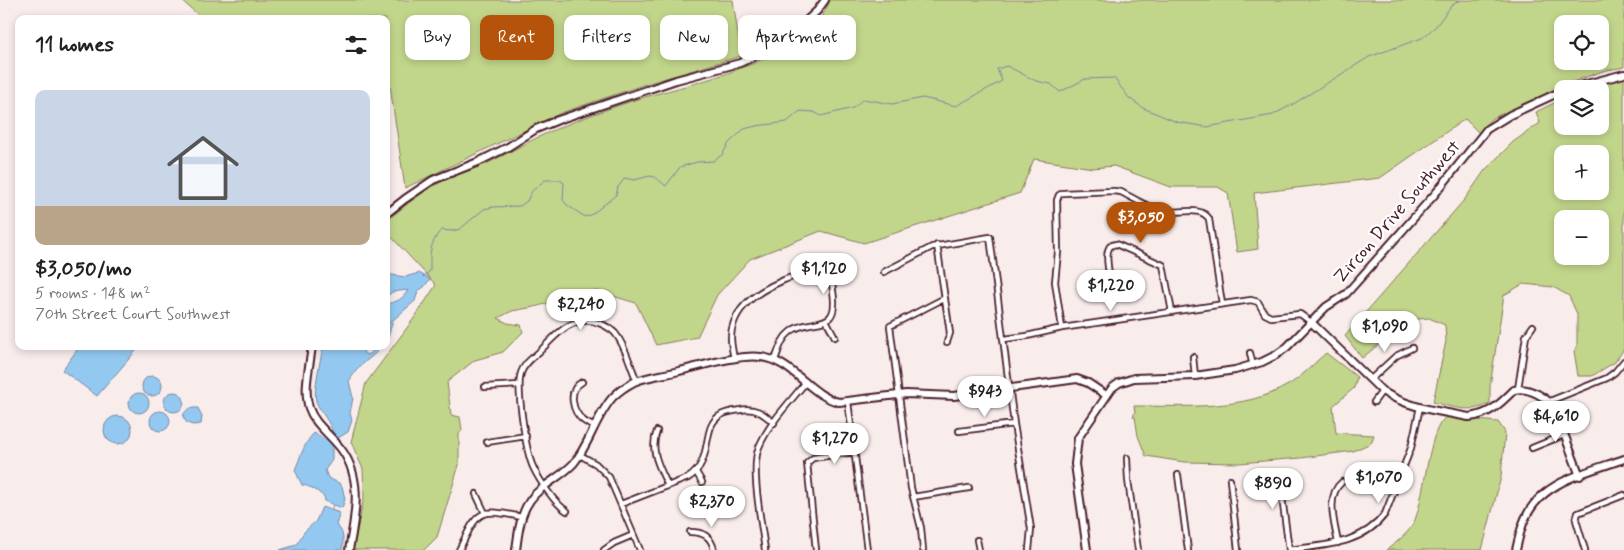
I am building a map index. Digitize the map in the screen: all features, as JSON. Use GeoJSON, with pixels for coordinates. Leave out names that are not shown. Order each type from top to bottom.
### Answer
{"type":"FeatureCollection","features":[{"type":"Feature","properties":{"kind":"street"},"geometry":{"type":"LineString","coordinates":[[390,211],[433,180],[478,162],[508,147],[536,129],[676,80],[725,68],[757,55],[796,31],[817,11],[825,0]]}},
{"type":"Feature","properties":{"kind":"street"},"geometry":{"type":"LineString","coordinates":[[1602,80],[1624,74]]}},
{"type":"Feature","properties":{"kind":"street","name":"Zircon Drive Southwest"},"geometry":{"type":"LineString","coordinates":[[1106,395],[1119,383],[1134,378],[1195,376],[1220,373],[1253,366],[1276,356],[1326,307],[1346,294],[1434,195],[1486,129],[1510,115],[1554,95]]}},
{"type":"Feature","properties":{"kind":"street"},"geometry":{"type":"LineString","coordinates":[[1062,328],[1055,282],[1058,252],[1058,197],[1063,193],[1121,192],[1165,212],[1199,211],[1205,214],[1208,219],[1222,304]]}},
{"type":"Feature","properties":{"kind":"street"},"geometry":{"type":"LineString","coordinates":[[884,272],[927,249],[990,237],[1014,424],[1031,529],[1029,550]]}},
{"type":"Feature","properties":{"kind":"street"},"geometry":{"type":"LineString","coordinates":[[1114,286],[1109,278],[1107,251],[1113,244],[1118,244],[1163,265],[1172,312]]}},
{"type":"Feature","properties":{"kind":"street"},"geometry":{"type":"LineString","coordinates":[[937,246],[950,333],[947,342]]}},
{"type":"Feature","properties":{"kind":"street"},"geometry":{"type":"LineString","coordinates":[[734,359],[731,330],[736,316],[741,309],[773,283],[826,270],[832,279],[835,305],[831,316],[826,320],[791,331],[783,340],[775,360]]}},
{"type":"Feature","properties":{"kind":"street"},"geometry":{"type":"LineString","coordinates":[[923,550],[921,528],[913,497],[890,326],[945,298]]}},
{"type":"Feature","properties":{"kind":"street"},"geometry":{"type":"LineString","coordinates":[[1004,339],[1062,328],[1254,300],[1258,302],[1265,314],[1271,317],[1300,314],[1311,322],[1382,391],[1394,399],[1420,407],[1469,417],[1478,416],[1493,410],[1514,390],[1518,389],[1550,401],[1580,476]]}},
{"type":"Feature","properties":{"kind":"street"},"geometry":{"type":"LineString","coordinates":[[826,320],[835,337]]}},
{"type":"Feature","properties":{"kind":"street"},"geometry":{"type":"LineString","coordinates":[[567,511],[561,507],[532,466],[519,385],[523,368],[559,331],[575,323],[586,321],[599,323],[615,334],[622,344],[637,381]]}},
{"type":"Feature","properties":{"kind":"street"},"geometry":{"type":"LineString","coordinates":[[1518,389],[1526,336],[1533,326]]}},
{"type":"Feature","properties":{"kind":"street"},"geometry":{"type":"LineString","coordinates":[[1370,380],[1396,356],[1412,348]]}},
{"type":"Feature","properties":{"kind":"street"},"geometry":{"type":"LineString","coordinates":[[312,350],[308,401],[314,418],[348,459],[356,479],[356,500],[349,550]]}},
{"type":"Feature","properties":{"kind":"street"},"geometry":{"type":"LineString","coordinates":[[1250,353],[1253,366]]}},
{"type":"Feature","properties":{"kind":"street"},"geometry":{"type":"LineString","coordinates":[[516,550],[521,517],[528,502],[570,467],[580,454],[611,399],[622,389],[637,381],[734,359],[758,356],[775,360],[829,399],[839,402],[898,395],[954,396],[1080,380],[1088,383],[1106,395],[1078,438],[1076,450],[1075,464],[1087,550]]}},
{"type":"Feature","properties":{"kind":"street"},"geometry":{"type":"LineString","coordinates":[[1194,357],[1195,376]]}},
{"type":"Feature","properties":{"kind":"street"},"geometry":{"type":"LineString","coordinates":[[1550,401],[1607,378],[1624,361]]}},
{"type":"Feature","properties":{"kind":"street"},"geometry":{"type":"LineString","coordinates":[[582,382],[576,386],[573,394],[575,408],[583,420],[595,426]]}},
{"type":"Feature","properties":{"kind":"street"},"geometry":{"type":"LineString","coordinates":[[765,550],[755,468],[759,447],[774,423],[806,382]]}},
{"type":"Feature","properties":{"kind":"street"},"geometry":{"type":"LineString","coordinates":[[485,387],[519,385]]}},
{"type":"Feature","properties":{"kind":"street"},"geometry":{"type":"LineString","coordinates":[[1374,402],[1382,391]]}},
{"type":"Feature","properties":{"kind":"street"},"geometry":{"type":"LineString","coordinates":[[848,402],[867,550]]}},
{"type":"Feature","properties":{"kind":"street"},"geometry":{"type":"LineString","coordinates":[[1288,473],[1282,490],[1282,500],[1289,550],[1338,543],[1350,540],[1366,532],[1379,522],[1385,514],[1412,448],[1420,407]]}},
{"type":"Feature","properties":{"kind":"street"},"geometry":{"type":"LineString","coordinates":[[621,504],[688,478],[696,472],[706,454],[710,428],[714,420],[721,414],[753,409],[761,412],[774,423]]}},
{"type":"Feature","properties":{"kind":"street"},"geometry":{"type":"LineString","coordinates":[[959,432],[1014,424]]}},
{"type":"Feature","properties":{"kind":"street"},"geometry":{"type":"LineString","coordinates":[[657,431],[653,442],[653,449],[668,486]]}},
{"type":"Feature","properties":{"kind":"street"},"geometry":{"type":"LineString","coordinates":[[1532,448],[1564,435]]}},
{"type":"Feature","properties":{"kind":"street"},"geometry":{"type":"LineString","coordinates":[[487,442],[526,436]]}},
{"type":"Feature","properties":{"kind":"street"},"geometry":{"type":"LineString","coordinates":[[816,550],[807,463],[814,458],[854,452]]}},
{"type":"Feature","properties":{"kind":"street"},"geometry":{"type":"LineString","coordinates":[[580,454],[609,476],[640,550]]}},
{"type":"Feature","properties":{"kind":"street"},"geometry":{"type":"LineString","coordinates":[[1127,458],[1128,480],[1138,550]]}},
{"type":"Feature","properties":{"kind":"street"},"geometry":{"type":"LineString","coordinates":[[1516,550],[1526,516],[1537,500],[1554,487],[1624,460]]}},
{"type":"Feature","properties":{"kind":"street"},"geometry":{"type":"LineString","coordinates":[[696,472],[702,482]]}},
{"type":"Feature","properties":{"kind":"street"},"geometry":{"type":"LineString","coordinates":[[1178,475],[1188,550]]}},
{"type":"Feature","properties":{"kind":"street"},"geometry":{"type":"LineString","coordinates":[[1230,480],[1238,550]]}},
{"type":"Feature","properties":{"kind":"street"},"geometry":{"type":"LineString","coordinates":[[1338,543],[1332,500],[1336,489],[1342,482]]}},
{"type":"Feature","properties":{"kind":"street"},"geometry":{"type":"LineString","coordinates":[[913,497],[969,488]]}},
{"type":"Feature","properties":{"kind":"street"},"geometry":{"type":"LineString","coordinates":[[476,494],[485,513]]}},
{"type":"Feature","properties":{"kind":"street"},"geometry":{"type":"LineString","coordinates":[[1585,550],[1576,517],[1581,511],[1624,495]]}},
{"type":"Feature","properties":{"kind":"street"},"geometry":{"type":"LineString","coordinates":[[459,550],[470,525],[485,513],[501,512],[521,517]]}},
{"type":"Feature","properties":{"kind":"street"},"geometry":{"type":"LineString","coordinates":[[690,532],[705,534],[711,541],[714,550]]}},
{"type":"Feature","properties":{"kind":"street"},"geometry":{"type":"LineString","coordinates":[[604,550],[614,543],[633,535]]}},
{"type":"Feature","properties":{"kind":"street"},"geometry":{"type":"LineString","coordinates":[[977,540],[979,550]]}},
{"type":"Feature","properties":{"kind":"green space"},"geometry":{"type":"Polygon","coordinates":[[[181,0],[733,0],[738,35],[738,57],[728,60],[728,15],[660,15],[660,60],[727,60],[646,84],[561,113],[405,188],[390,86],[390,15],[198,15],[181,0]]]}},
{"type":"Feature","properties":{"kind":"green space"},"geometry":{"type":"Polygon","coordinates":[[[830,0],[1624,0],[1624,67],[1609,70],[1609,15],[1554,15],[1554,70],[1608,70],[1578,80],[1554,80],[1554,90],[1491,119],[1479,133],[1465,119],[1380,178],[1254,193],[1258,249],[1237,252],[1228,193],[1218,187],[1171,187],[1114,166],[1093,168],[1034,159],[1020,193],[864,243],[821,231],[750,259],[717,295],[697,337],[656,345],[636,303],[596,291],[512,311],[498,318],[507,323],[521,325],[523,332],[503,352],[475,360],[447,382],[451,415],[460,417],[462,430],[459,434],[459,465],[437,537],[424,550],[353,550],[364,497],[363,469],[351,442],[366,383],[415,317],[436,285],[390,235],[390,218],[424,192],[441,182],[488,163],[547,133],[638,99],[747,66],[760,60],[856,60],[856,15],[821,15],[830,0]]]}},
{"type":"Feature","properties":{"kind":"green space"},"geometry":{"type":"Polygon","coordinates":[[[1624,78],[1624,349],[1615,362],[1592,376],[1578,376],[1574,351],[1577,347],[1577,314],[1569,296],[1553,287],[1523,284],[1504,295],[1490,386],[1490,403],[1469,409],[1433,402],[1446,341],[1445,325],[1429,318],[1409,320],[1362,358],[1345,336],[1465,199],[1485,170],[1513,142],[1540,123],[1536,112],[1554,103],[1554,135],[1609,135],[1609,81],[1624,78]]]}},
{"type":"Feature","properties":{"kind":"green space"},"geometry":{"type":"Polygon","coordinates":[[[1326,353],[1357,377],[1354,388],[1333,406],[1336,433],[1374,435],[1371,443],[1353,451],[1301,458],[1239,463],[1184,462],[1146,456],[1138,436],[1135,417],[1133,417],[1135,412],[1134,406],[1213,405],[1252,399],[1271,393],[1293,382],[1326,353]]]}},
{"type":"Feature","properties":{"kind":"green space"},"geometry":{"type":"Polygon","coordinates":[[[1447,417],[1498,422],[1505,432],[1501,477],[1482,550],[1386,550],[1407,533],[1412,526],[1420,502],[1435,435],[1440,423],[1447,417]]]}},
{"type":"Feature","properties":{"kind":"water"},"geometry":{"type":"Polygon","coordinates":[[[419,273],[430,279],[418,291],[415,301],[393,320],[390,330],[390,303],[399,300],[408,290],[392,292],[390,294],[390,275],[405,277],[419,273]]]}},
{"type":"Feature","properties":{"kind":"water"},"geometry":{"type":"Polygon","coordinates":[[[77,350],[137,350],[97,396],[62,370],[77,350]]]}},
{"type":"Feature","properties":{"kind":"water"},"geometry":{"type":"Polygon","coordinates":[[[322,350],[363,350],[367,355],[374,350],[379,350],[358,368],[349,381],[353,398],[350,413],[352,420],[348,432],[338,438],[332,446],[332,460],[325,470],[328,478],[342,486],[345,499],[342,508],[324,501],[325,498],[317,492],[302,485],[295,470],[305,446],[314,433],[327,441],[333,433],[316,401],[316,382],[322,350]]]}},
{"type":"Feature","properties":{"kind":"water"},"geometry":{"type":"Polygon","coordinates":[[[152,376],[159,379],[162,386],[159,393],[152,396],[145,393],[142,386],[145,379],[152,376]]]}},
{"type":"Feature","properties":{"kind":"water"},"geometry":{"type":"Polygon","coordinates":[[[174,392],[181,395],[184,402],[181,409],[174,412],[167,409],[164,402],[167,395],[174,392]]]}},
{"type":"Feature","properties":{"kind":"water"},"geometry":{"type":"Polygon","coordinates":[[[139,393],[146,396],[149,403],[146,410],[139,413],[132,410],[129,403],[132,396],[139,393]]]}},
{"type":"Feature","properties":{"kind":"water"},"geometry":{"type":"Polygon","coordinates":[[[191,408],[198,408],[202,417],[201,424],[193,425],[187,423],[183,417],[186,411],[191,408]]]}},
{"type":"Feature","properties":{"kind":"water"},"geometry":{"type":"Polygon","coordinates":[[[160,411],[167,414],[170,421],[167,428],[160,431],[153,428],[150,421],[153,414],[160,411]]]}},
{"type":"Feature","properties":{"kind":"water"},"geometry":{"type":"Polygon","coordinates":[[[118,416],[128,420],[132,430],[128,440],[118,444],[108,440],[104,430],[108,420],[118,416]]]}},
{"type":"Feature","properties":{"kind":"water"},"geometry":{"type":"Polygon","coordinates":[[[322,507],[340,513],[336,525],[341,530],[343,536],[342,550],[280,550],[296,545],[304,532],[316,521],[322,507]]]}},
{"type":"Feature","properties":{"kind":"waterway"},"geometry":{"type":"LineString","coordinates":[[423,277],[430,271],[431,249],[434,240],[441,230],[453,231],[460,229],[484,209],[520,206],[527,201],[532,191],[545,180],[560,180],[564,183],[563,200],[567,205],[585,217],[591,215],[616,195],[618,187],[625,178],[634,180],[650,176],[655,177],[666,186],[680,167],[697,162],[713,161],[722,155],[729,143],[744,129],[787,122],[800,111],[814,112],[821,116],[853,108],[863,99],[892,104],[923,98],[956,106],[1002,81],[997,69],[1007,66],[1036,81],[1051,84],[1060,92],[1085,79],[1114,78],[1129,98],[1143,108],[1177,122],[1207,127],[1273,115],[1369,57],[1422,38],[1436,26],[1451,6],[1460,0]]}},
{"type":"Feature","properties":{"kind":"waterway"},"geometry":{"type":"LineString","coordinates":[[331,510],[333,505]]}}]}
